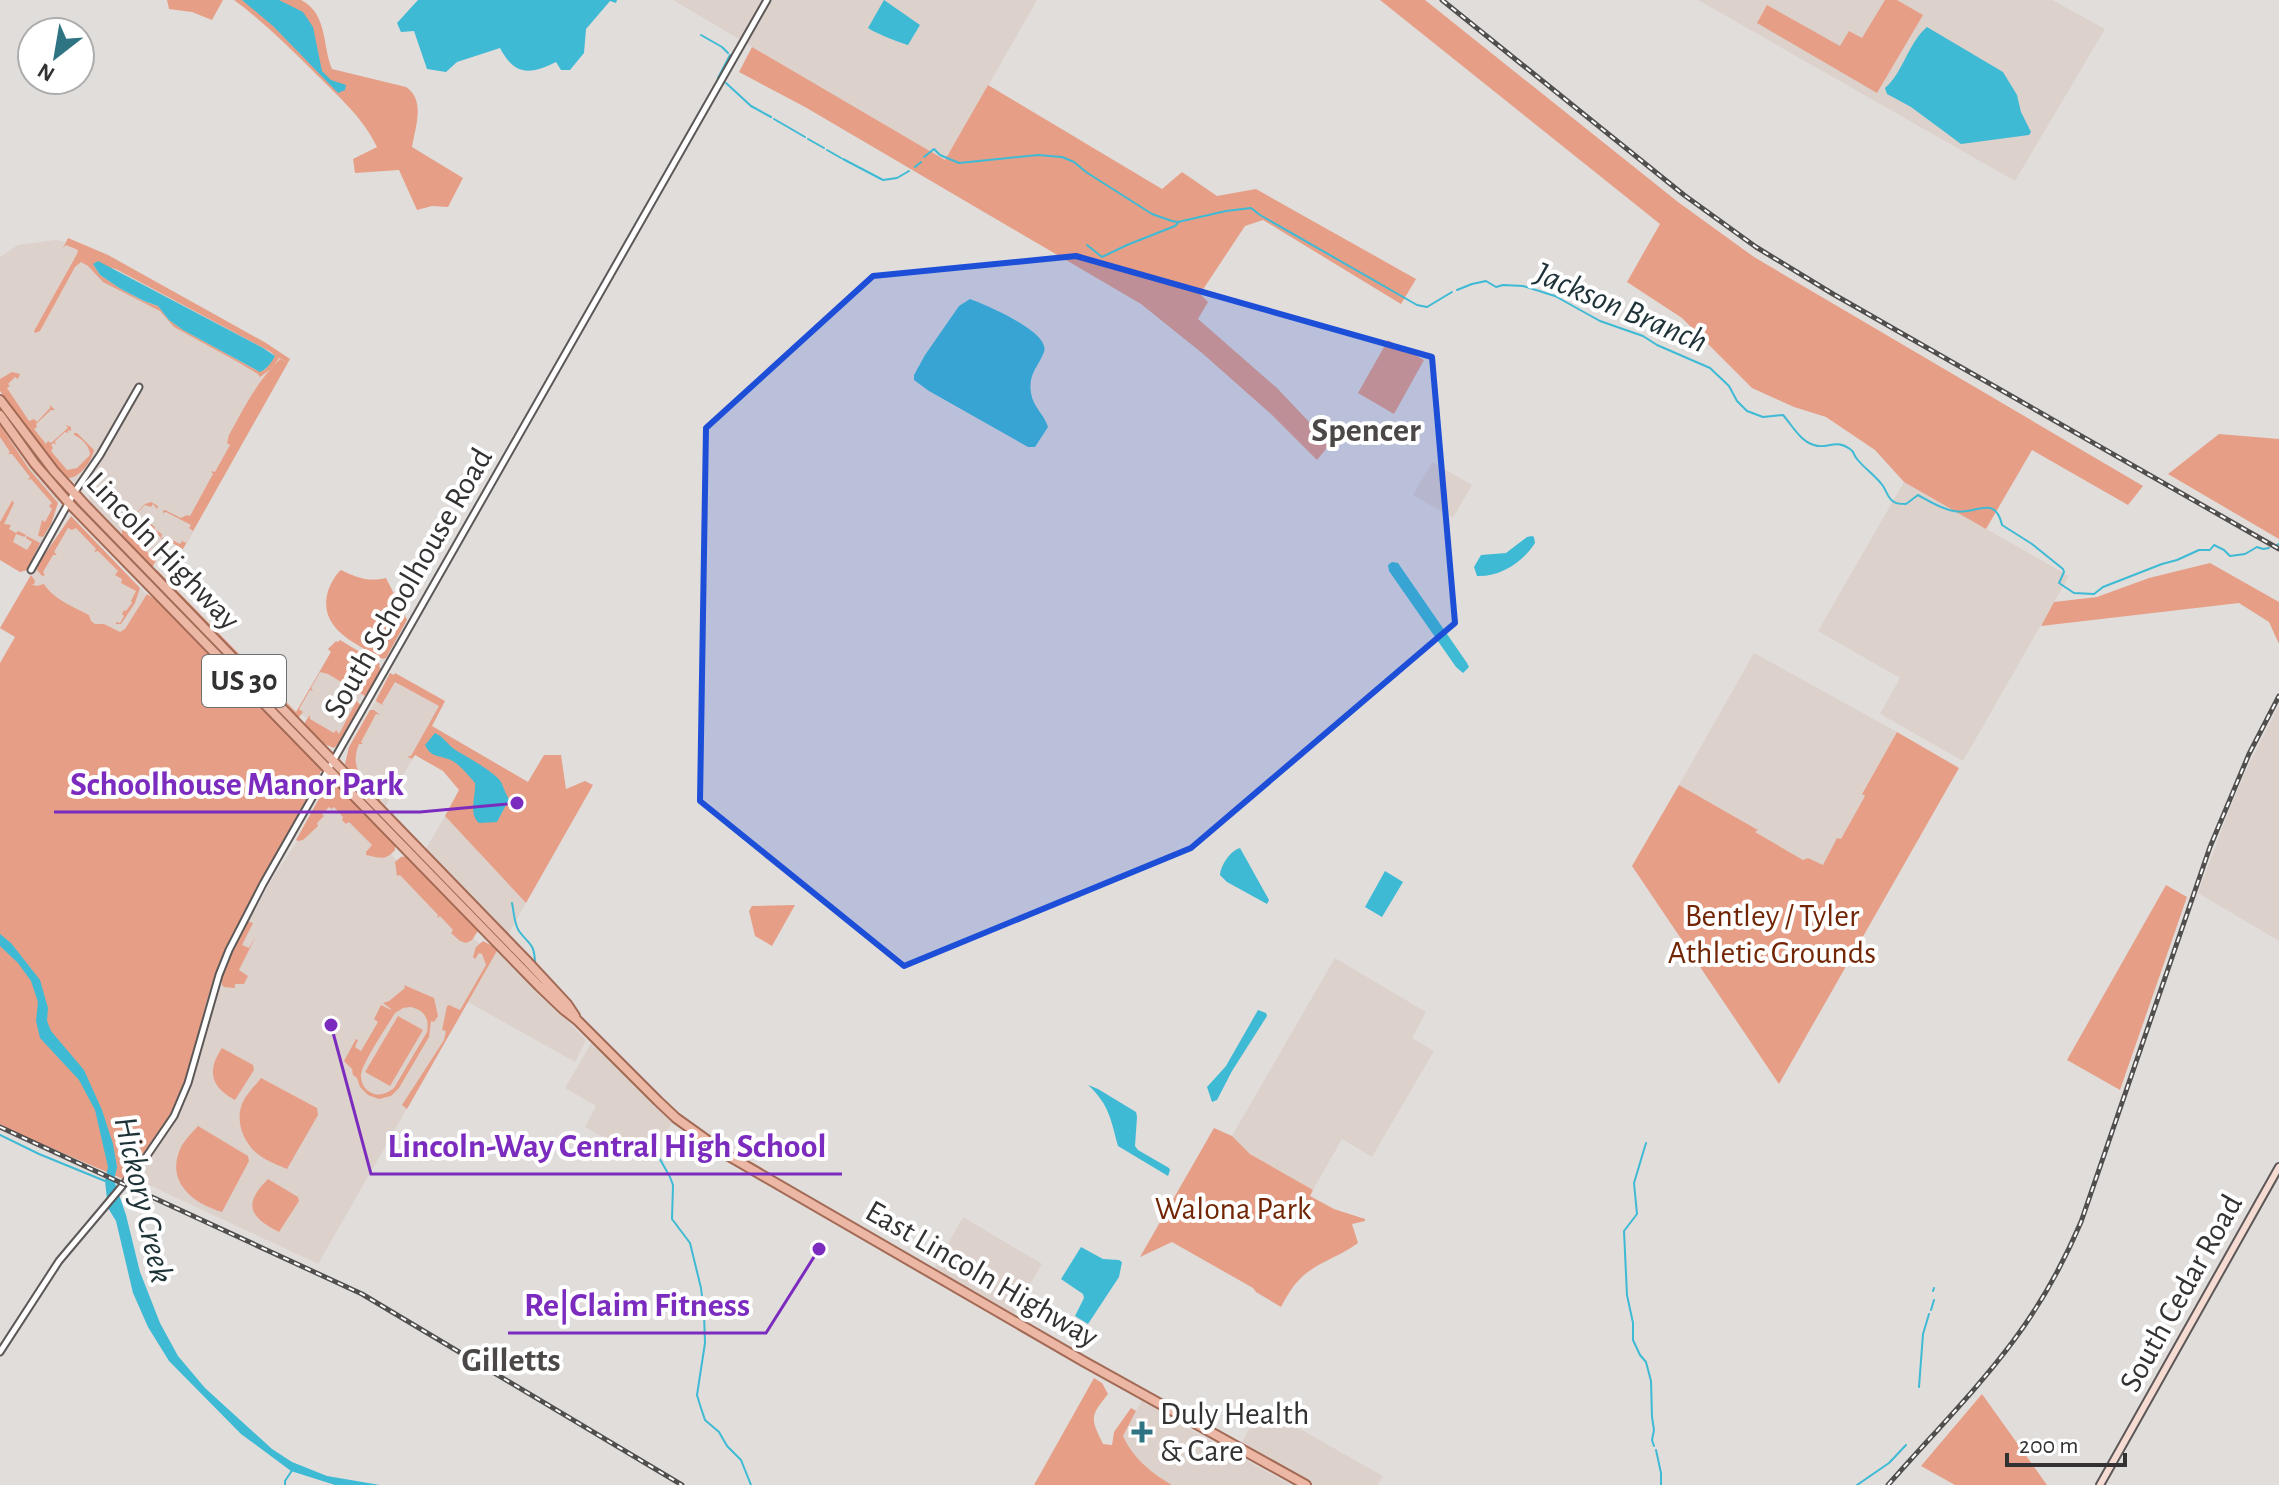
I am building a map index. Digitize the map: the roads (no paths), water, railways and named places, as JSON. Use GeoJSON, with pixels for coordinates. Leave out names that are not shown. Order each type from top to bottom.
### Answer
{"type":"FeatureCollection","features":[{"type":"Feature","properties":{"kind":"main road","name":"Lincoln Highway"},"geometry":{"type":"LineString","coordinates":[[0,400],[74,493],[331,766]]}},
{"type":"Feature","properties":{"kind":"main road","name":"Lincoln Highway"},"geometry":{"type":"LineString","coordinates":[[0,415],[35,464],[68,502],[331,766]]}},
{"type":"Feature","properties":{"kind":"main road","name":"East Lincoln Highway"},"geometry":{"type":"LineString","coordinates":[[331,766],[549,984],[577,1020],[676,1118],[729,1156],[1083,1361],[1306,1485]]}},
{"type":"Feature","properties":{"kind":"main road","name":"South Cedar Road"},"geometry":{"type":"LineString","coordinates":[[2100,1485],[2279,1167]]}},
{"type":"Feature","properties":{"kind":"street","name":"South Schoolhouse Road"},"geometry":{"type":"LineString","coordinates":[[0,1352],[59,1261],[162,1136],[174,1116],[188,1083],[219,975],[263,884],[767,0]]}},
{"type":"Feature","properties":{"kind":"street"},"geometry":{"type":"LineString","coordinates":[[31,570],[68,502],[100,455],[139,387]]}},
{"type":"Feature","properties":{"kind":"water"},"geometry":{"type":"Polygon","coordinates":[[[242,0],[279,0],[303,12],[313,27],[322,71],[331,80],[346,85],[345,90],[338,93],[273,26],[242,0]]]}},
{"type":"Feature","properties":{"kind":"water"},"geometry":{"type":"Polygon","coordinates":[[[418,0],[617,0],[616,3],[610,1],[586,29],[584,53],[570,70],[561,70],[556,62],[530,71],[517,68],[500,48],[457,62],[446,72],[427,69],[414,31],[401,32],[397,23],[418,0]]]}},
{"type":"Feature","properties":{"kind":"water"},"geometry":{"type":"Polygon","coordinates":[[[884,0],[920,25],[908,45],[868,28],[884,0]]]}},
{"type":"Feature","properties":{"kind":"water"},"geometry":{"type":"Polygon","coordinates":[[[1927,27],[2003,72],[2017,95],[2031,132],[2029,135],[1961,144],[1911,107],[1887,94],[1885,88],[1927,27]]]}},
{"type":"Feature","properties":{"kind":"water"},"geometry":{"type":"Polygon","coordinates":[[[98,261],[263,348],[274,358],[260,372],[183,330],[169,320],[158,306],[121,289],[100,275],[93,264],[98,261]]]}},
{"type":"Feature","properties":{"kind":"water"},"geometry":{"type":"Polygon","coordinates":[[[970,299],[1016,320],[1038,336],[1043,344],[1044,352],[1030,386],[1034,402],[1048,427],[1035,447],[1028,447],[914,380],[925,355],[959,306],[970,299]]]}},
{"type":"Feature","properties":{"kind":"water"},"geometry":{"type":"Polygon","coordinates":[[[1532,536],[1535,543],[1517,562],[1494,574],[1477,576],[1474,567],[1481,555],[1506,553],[1532,536]]]}},
{"type":"Feature","properties":{"kind":"water"},"geometry":{"type":"Polygon","coordinates":[[[1398,563],[1467,663],[1469,667],[1463,673],[1389,571],[1388,565],[1398,563]]]}},
{"type":"Feature","properties":{"kind":"water"},"geometry":{"type":"Polygon","coordinates":[[[435,733],[501,782],[509,799],[497,822],[479,823],[473,810],[475,783],[455,763],[427,749],[425,745],[435,733]]]}},
{"type":"Feature","properties":{"kind":"water"},"geometry":{"type":"Polygon","coordinates":[[[1240,848],[1269,900],[1267,904],[1220,875],[1227,859],[1240,848]]]}},
{"type":"Feature","properties":{"kind":"water"},"geometry":{"type":"Polygon","coordinates":[[[1385,871],[1403,882],[1382,917],[1365,907],[1385,871]]]}},
{"type":"Feature","properties":{"kind":"water"},"geometry":{"type":"Polygon","coordinates":[[[0,934],[40,980],[51,1031],[84,1070],[102,1110],[117,1167],[114,1180],[140,1272],[160,1323],[178,1356],[205,1388],[272,1449],[292,1462],[327,1476],[380,1485],[335,1485],[291,1471],[241,1434],[169,1361],[148,1327],[133,1293],[116,1221],[108,1208],[105,1181],[108,1167],[95,1110],[79,1080],[40,1038],[36,1021],[38,1002],[31,981],[0,946],[0,934]]]}},
{"type":"Feature","properties":{"kind":"water"},"geometry":{"type":"Polygon","coordinates":[[[1258,1010],[1267,1016],[1217,1100],[1212,1102],[1207,1087],[1226,1066],[1258,1010]]]}},
{"type":"Feature","properties":{"kind":"water"},"geometry":{"type":"Polygon","coordinates":[[[1088,1085],[1136,1112],[1135,1146],[1169,1168],[1168,1176],[1118,1146],[1105,1106],[1088,1085]]]}},
{"type":"Feature","properties":{"kind":"water"},"geometry":{"type":"Polygon","coordinates":[[[1081,1247],[1103,1259],[1122,1262],[1119,1277],[1088,1324],[1075,1316],[1083,1294],[1061,1279],[1081,1247]]]}},
{"type":"Feature","properties":{"kind":"waterway","name":"Jackson Branch"},"geometry":{"type":"LineString","coordinates":[[701,35],[728,53]]}},
{"type":"Feature","properties":{"kind":"waterway","name":"Jackson Branch"},"geometry":{"type":"LineString","coordinates":[[718,78],[730,55]]}},
{"type":"Feature","properties":{"kind":"waterway","name":"Jackson Branch"},"geometry":{"type":"LineString","coordinates":[[726,83],[751,106],[771,117]]}},
{"type":"Feature","properties":{"kind":"waterway","name":"Jackson Branch"},"geometry":{"type":"LineString","coordinates":[[774,119],[805,137]]}},
{"type":"Feature","properties":{"kind":"waterway","name":"Jackson Branch"},"geometry":{"type":"LineString","coordinates":[[808,139],[824,148]]}},
{"type":"Feature","properties":{"kind":"waterway","name":"Jackson Branch"},"geometry":{"type":"LineString","coordinates":[[924,157],[934,149],[959,163],[1038,155],[1062,157],[1152,214],[1172,221],[1251,208],[1417,305],[1427,307],[1452,292]]}},
{"type":"Feature","properties":{"kind":"waterway","name":"Jackson Branch"},"geometry":{"type":"LineString","coordinates":[[827,150],[841,158]]}},
{"type":"Feature","properties":{"kind":"waterway","name":"Jackson Branch"},"geometry":{"type":"LineString","coordinates":[[843,159],[883,180],[897,178],[909,171]]}},
{"type":"Feature","properties":{"kind":"waterway","name":"Jackson Branch"},"geometry":{"type":"LineString","coordinates":[[915,167],[921,162]]}},
{"type":"Feature","properties":{"kind":"waterway"},"geometry":{"type":"LineString","coordinates":[[1087,245],[1102,257],[1178,223]]}},
{"type":"Feature","properties":{"kind":"waterway","name":"Jackson Branch"},"geometry":{"type":"LineString","coordinates":[[1457,290],[1486,281],[1496,287],[1523,286],[1555,296],[1600,321],[1643,336],[1710,368],[1729,386],[1747,411],[1763,417],[1783,415],[1809,443],[1819,446],[1840,444],[1852,450],[1895,503],[1906,504],[1918,495],[1954,511],[1994,510],[2002,525],[2063,569],[2059,583],[2074,593],[2094,594],[2103,587],[2162,564],[2199,550],[2210,550],[2214,545],[2230,556],[2245,554],[2257,547],[2269,548]]}},
{"type":"Feature","properties":{"kind":"waterway"},"geometry":{"type":"LineString","coordinates":[[512,903],[516,925],[532,947],[535,962]]}},
{"type":"Feature","properties":{"kind":"waterway","name":"Hickory Creek"},"geometry":{"type":"LineString","coordinates":[[0,1135],[105,1181]]}},
{"type":"Feature","properties":{"kind":"waterway"},"geometry":{"type":"LineString","coordinates":[[1646,1143],[1634,1183],[1637,1214],[1624,1231],[1633,1340],[1646,1362],[1651,1381],[1654,1446]]}},
{"type":"Feature","properties":{"kind":"waterway"},"geometry":{"type":"LineString","coordinates":[[657,1154],[673,1185],[672,1219],[690,1243],[701,1288],[705,1343],[697,1395],[705,1420],[741,1460],[751,1485]]}},
{"type":"Feature","properties":{"kind":"waterway"},"geometry":{"type":"LineString","coordinates":[[1931,1310],[1934,1300]]}},
{"type":"Feature","properties":{"kind":"waterway"},"geometry":{"type":"LineString","coordinates":[[1919,1387],[1923,1334],[1929,1314]]}},
{"type":"Feature","properties":{"kind":"waterway"},"geometry":{"type":"LineString","coordinates":[[1857,1485],[1889,1463],[1906,1445]]}},
{"type":"Feature","properties":{"kind":"waterway"},"geometry":{"type":"LineString","coordinates":[[1656,1450],[1661,1485]]}},
{"type":"Feature","properties":{"kind":"waterway"},"geometry":{"type":"LineString","coordinates":[[285,1485],[293,1469]]}},
{"type":"Feature","properties":{"kind":"railway"},"geometry":{"type":"LineString","coordinates":[[1442,0],[1684,195],[1756,247],[2279,549]]}},
{"type":"Feature","properties":{"kind":"railway"},"geometry":{"type":"LineString","coordinates":[[1888,1485],[1969,1396],[2014,1340],[2067,1253],[2081,1222],[2210,847],[2249,754],[2279,696]]}},
{"type":"Feature","properties":{"kind":"railway"},"geometry":{"type":"LineString","coordinates":[[0,1127],[362,1294],[682,1485]]}},
{"type":"Feature","properties":{"kind":"place","name":"Schoolhouse Manor Park"},"geometry":{"type":"Point","coordinates":[517,803]}},
{"type":"Feature","properties":{"kind":"place","name":"Lincoln-Way Central High School"},"geometry":{"type":"Point","coordinates":[331,1025]}},
{"type":"Feature","properties":{"kind":"place","name":"Re|Claim Fitness"},"geometry":{"type":"Point","coordinates":[819,1249]}},
{"type":"Feature","properties":{"kind":"place","name":"Duly Health & Care"},"geometry":{"type":"Point","coordinates":[1142,1432]}},
{"type":"Feature","properties":{"kind":"district","name":"Spencer"},"geometry":{"type":"Point","coordinates":[1366,431]}},
{"type":"Feature","properties":{"kind":"district","name":"Gilletts"},"geometry":{"type":"Point","coordinates":[511,1361]}},
{"type":"Feature","properties":{"kind":"park label","name":"Bentley / Tyler Athletic Grounds"},"geometry":{"type":"Point","coordinates":[1772,934]}},
{"type":"Feature","properties":{"kind":"park label","name":"Walona Park"},"geometry":{"type":"Point","coordinates":[1233,1209]}}]}
